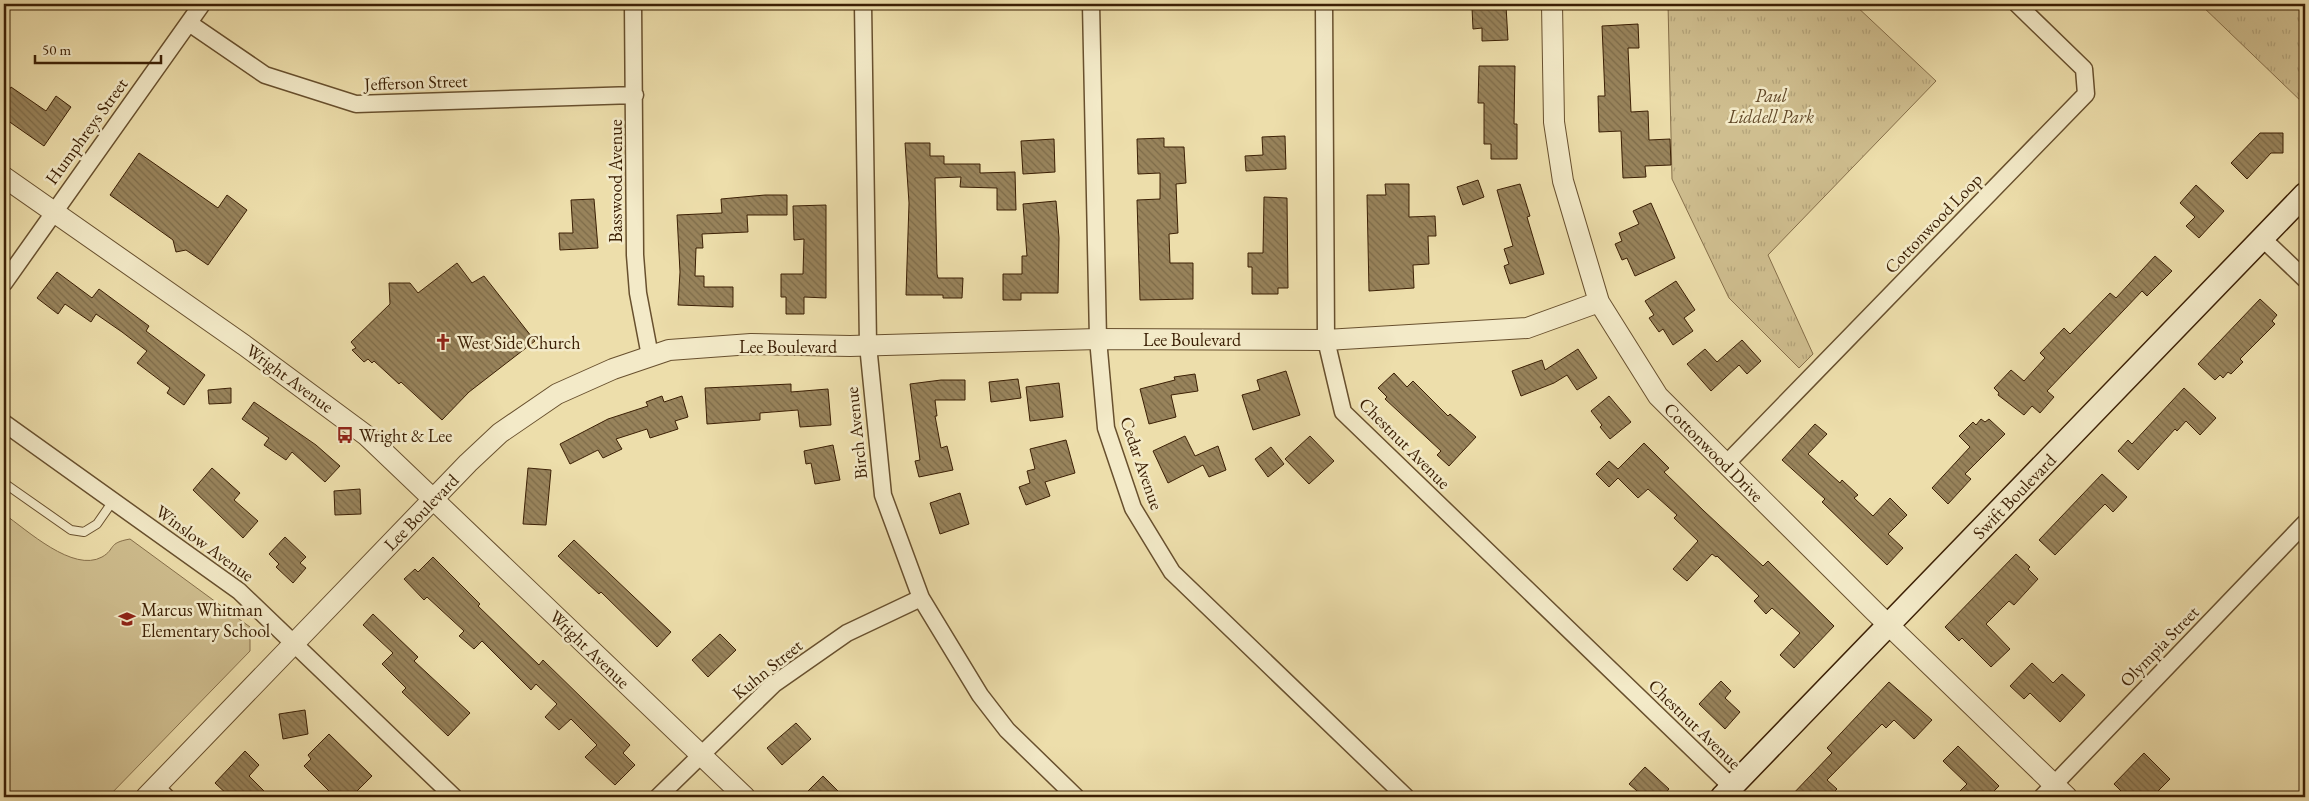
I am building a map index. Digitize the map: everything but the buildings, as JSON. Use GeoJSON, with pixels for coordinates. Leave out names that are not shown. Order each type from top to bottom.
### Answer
{"type":"FeatureCollection","features":[{"type":"Feature","properties":{"kind":"main road","name":"Swift Boulevard"},"geometry":{"type":"LineString","coordinates":[[1727,792],[2305,194]]}},
{"type":"Feature","properties":{"kind":"street","name":"Humphreys Street"},"geometry":{"type":"LineString","coordinates":[[4,282],[202,4]]}},
{"type":"Feature","properties":{"kind":"street","name":"Basswood Avenue"},"geometry":{"type":"LineString","coordinates":[[633,4],[635,255],[638,293],[650,356]]}},
{"type":"Feature","properties":{"kind":"street","name":"Birch Avenue"},"geometry":{"type":"LineString","coordinates":[[863,4],[868,345],[883,495],[921,598],[985,702],[1007,730],[1076,797]]}},
{"type":"Feature","properties":{"kind":"street","name":"Cedar Avenue"},"geometry":{"type":"LineString","coordinates":[[1092,4],[1098,339],[1106,428],[1132,508],[1172,572],[1406,797]]}},
{"type":"Feature","properties":{"kind":"street","name":"Chestnut Avenue"},"geometry":{"type":"LineString","coordinates":[[1324,4],[1326,340],[1343,412],[1727,792]]}},
{"type":"Feature","properties":{"kind":"street","name":"Cottonwood Drive"},"geometry":{"type":"LineString","coordinates":[[1552,4],[1554,122],[1563,182],[1599,302],[1658,396],[1889,625],[2054,793]]}},
{"type":"Feature","properties":{"kind":"street","name":"Cottonwood Loop"},"geometry":{"type":"LineString","coordinates":[[1726,464],[2086,94],[2084,69],[2017,4]]}},
{"type":"Feature","properties":{"kind":"street","name":"Jefferson Street"},"geometry":{"type":"LineString","coordinates":[[189,22],[265,75],[356,104],[634,95]]}},
{"type":"Feature","properties":{"kind":"street","name":"Wright Avenue"},"geometry":{"type":"LineString","coordinates":[[4,177],[342,415],[389,455],[745,797]]}},
{"type":"Feature","properties":{"kind":"street"},"geometry":{"type":"LineString","coordinates":[[2263,239],[2305,279]]}},
{"type":"Feature","properties":{"kind":"street","name":"Lee Boulevard"},"geometry":{"type":"LineString","coordinates":[[156,794],[294,644],[500,433],[534,409],[584,380],[650,356],[669,350],[751,344],[868,345],[1098,339],[1326,340],[1527,328],[1599,302]]}},
{"type":"Feature","properties":{"kind":"street","name":"Winslow Avenue"},"geometry":{"type":"LineString","coordinates":[[4,423],[239,591],[454,797]]}},
{"type":"Feature","properties":{"kind":"street","name":"Olympia Street"},"geometry":{"type":"LineString","coordinates":[[2054,793],[2305,524]]}},
{"type":"Feature","properties":{"kind":"street","name":"Kuhn Street"},"geometry":{"type":"LineString","coordinates":[[658,797],[774,684],[847,633],[921,598]]}},
{"type":"Feature","properties":{"kind":"lane"},"geometry":{"type":"LineString","coordinates":[[4,483],[71,530],[84,532],[97,524],[113,501]]}},
{"type":"Feature","properties":{"kind":"green space","name":"Paul Liddell Park"},"geometry":{"type":"Polygon","coordinates":[[[1668,4],[1854,4],[1936,81],[1768,255],[1813,354],[1799,368],[1729,298],[1672,179],[1668,4]]]}},
{"type":"Feature","properties":{"kind":"green space"},"geometry":{"type":"Polygon","coordinates":[[[2200,4],[2295,4],[2305,14],[2305,105],[2200,4]]]}},
{"type":"Feature","properties":{"kind":"green space","name":"Marcus Whitman Elementary School"},"geometry":{"type":"Polygon","coordinates":[[[4,514],[37,539],[64,555],[78,559],[90,560],[102,557],[118,542],[130,539],[250,627],[250,651],[108,797],[4,797],[4,514]]]}},
{"type":"Feature","properties":{"kind":"place","name":"West Side Church"},"geometry":{"type":"Point","coordinates":[443,342]}},
{"type":"Feature","properties":{"kind":"place","name":"Wright & Lee"},"geometry":{"type":"Point","coordinates":[345,435]}},
{"type":"Feature","properties":{"kind":"place","name":"Marcus Whitman Elementary School"},"geometry":{"type":"Point","coordinates":[127,619]}}]}
